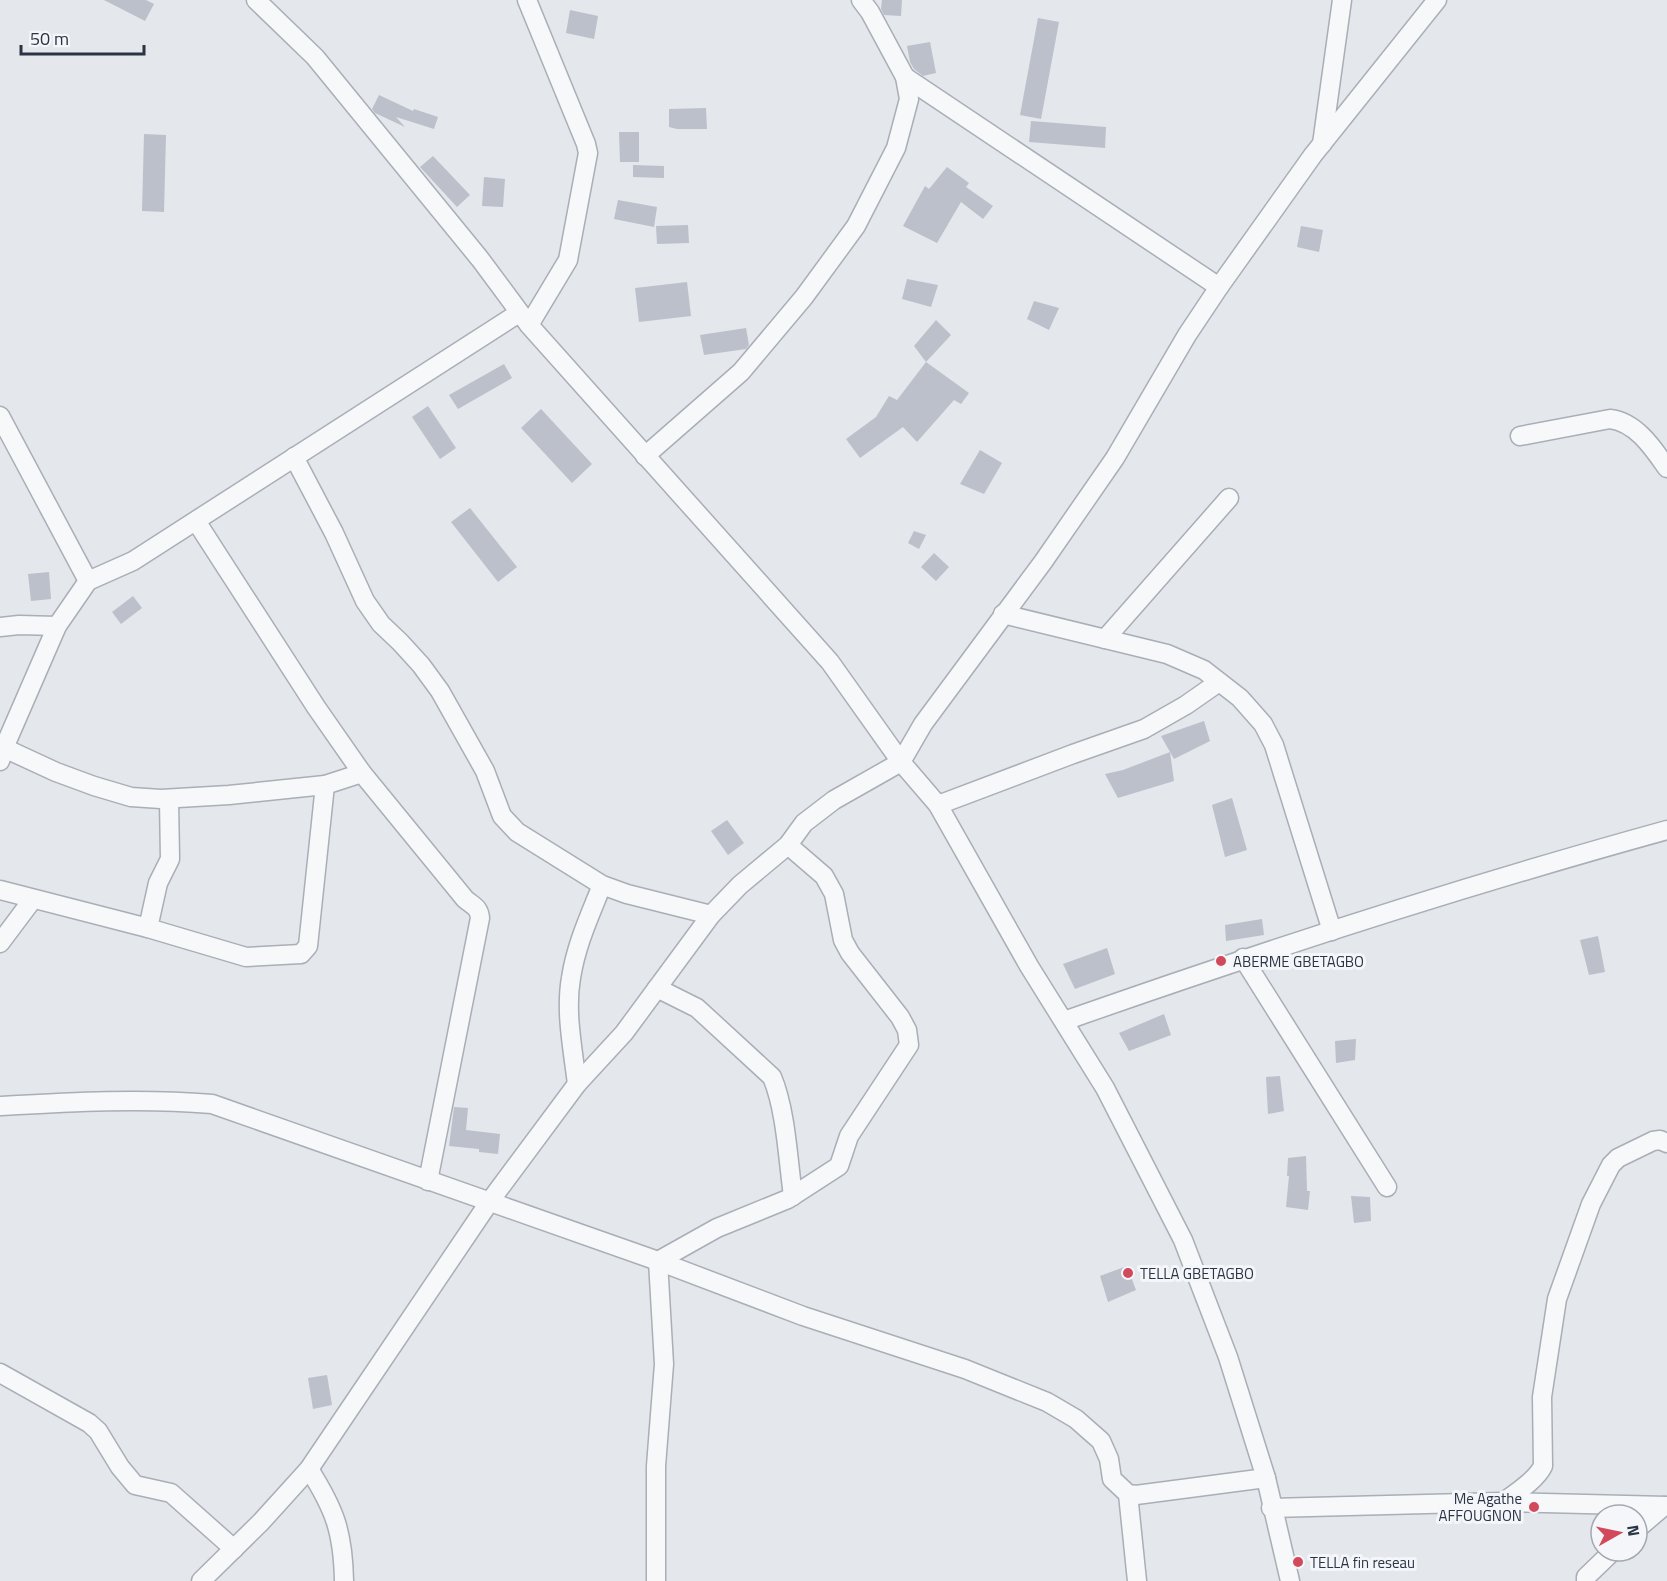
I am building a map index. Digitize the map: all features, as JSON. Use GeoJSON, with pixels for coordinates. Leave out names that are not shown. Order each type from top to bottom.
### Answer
{"type":"FeatureCollection","features":[{"type":"Feature","properties":{"kind":"street"},"geometry":{"type":"LineString","coordinates":[[256,0],[315,57],[480,259],[524,319],[830,662],[901,762],[938,806],[1029,966],[1105,1088],[1183,1240],[1228,1357],[1266,1478],[1271,1508],[1290,1581]]}},
{"type":"Feature","properties":{"kind":"street"},"geometry":{"type":"LineString","coordinates":[[362,772],[325,785],[169,799],[131,797],[2,754],[57,626],[88,581],[133,561],[294,457],[524,319],[568,260],[588,153],[526,0]]}},
{"type":"Feature","properties":{"kind":"street"},"geometry":{"type":"LineString","coordinates":[[645,456],[741,372],[804,297],[856,226],[896,148],[909,99],[905,76],[861,0]]}},
{"type":"Feature","properties":{"kind":"street"},"geometry":{"type":"LineString","coordinates":[[1322,144],[1342,0]]}},
{"type":"Feature","properties":{"kind":"street"},"geometry":{"type":"LineString","coordinates":[[201,1581],[309,1469],[490,1201],[577,1084],[624,1033],[711,915],[740,885],[788,845],[804,823],[834,800],[901,762],[923,724],[1043,562],[1115,458],[1187,335],[1220,287],[1322,144],[1437,0]]}},
{"type":"Feature","properties":{"kind":"street"},"geometry":{"type":"LineString","coordinates":[[905,76],[1220,287]]}},
{"type":"Feature","properties":{"kind":"street"},"geometry":{"type":"LineString","coordinates":[[0,416],[88,581]]}},
{"type":"Feature","properties":{"kind":"street"},"geometry":{"type":"LineString","coordinates":[[1520,436],[1610,419],[1621,420],[1631,426],[1667,468]]}},
{"type":"Feature","properties":{"kind":"street"},"geometry":{"type":"LineString","coordinates":[[294,457],[334,533],[365,600],[381,624],[421,665],[440,691],[485,771],[502,816],[517,832],[602,885],[627,894],[711,915]]}},
{"type":"Feature","properties":{"kind":"street"},"geometry":{"type":"LineString","coordinates":[[1105,639],[1229,498]]}},
{"type":"Feature","properties":{"kind":"street"},"geometry":{"type":"LineString","coordinates":[[196,521],[316,708],[362,772],[465,899],[477,907],[480,918],[428,1181]]}},
{"type":"Feature","properties":{"kind":"street"},"geometry":{"type":"LineString","coordinates":[[1003,614],[1167,654],[1204,670],[1239,698],[1263,724],[1274,745],[1332,931]]}},
{"type":"Feature","properties":{"kind":"street"},"geometry":{"type":"LineString","coordinates":[[0,627],[57,626]]}},
{"type":"Feature","properties":{"kind":"street"},"geometry":{"type":"LineString","coordinates":[[938,806],[1144,729],[1186,705],[1219,682]]}},
{"type":"Feature","properties":{"kind":"street"},"geometry":{"type":"LineString","coordinates":[[0,890],[148,928],[246,957],[301,954],[308,946],[325,785]]}},
{"type":"Feature","properties":{"kind":"street"},"geometry":{"type":"LineString","coordinates":[[148,928],[158,883],[170,859],[169,799]]}},
{"type":"Feature","properties":{"kind":"street"},"geometry":{"type":"LineString","coordinates":[[1064,1021],[1243,958],[1667,830]]}},
{"type":"Feature","properties":{"kind":"street"},"geometry":{"type":"LineString","coordinates":[[658,1261],[717,1228],[793,1196],[839,1166],[849,1136],[909,1045],[908,1030],[900,1017],[849,953],[843,940],[834,894],[824,876],[788,845]]}},
{"type":"Feature","properties":{"kind":"street"},"geometry":{"type":"LineString","coordinates":[[577,1084],[569,1011],[570,980],[577,950],[602,885]]}},
{"type":"Feature","properties":{"kind":"street"},"geometry":{"type":"LineString","coordinates":[[0,943],[33,899]]}},
{"type":"Feature","properties":{"kind":"street"},"geometry":{"type":"LineString","coordinates":[[1243,958],[1388,1187]]}},
{"type":"Feature","properties":{"kind":"street"},"geometry":{"type":"LineString","coordinates":[[657,988],[697,1008],[772,1077],[778,1090],[793,1196]]}},
{"type":"Feature","properties":{"kind":"street"},"geometry":{"type":"LineString","coordinates":[[0,1106],[133,1101],[212,1104],[658,1261],[803,1317],[965,1370],[1047,1402],[1077,1419],[1101,1441],[1109,1459],[1112,1479],[1128,1494],[1136,1495],[1266,1478]]}},
{"type":"Feature","properties":{"kind":"street"},"geometry":{"type":"LineString","coordinates":[[1504,1502],[1527,1484],[1543,1466],[1542,1397],[1557,1299],[1590,1204],[1611,1165],[1618,1158],[1653,1141],[1660,1140],[1667,1143]]}},
{"type":"Feature","properties":{"kind":"street"},"geometry":{"type":"LineString","coordinates":[[656,1581],[656,1466],[664,1364],[658,1261]]}},
{"type":"Feature","properties":{"kind":"street"},"geometry":{"type":"LineString","coordinates":[[0,1372],[88,1423],[98,1431],[120,1467],[135,1485],[171,1493],[234,1549]]}},
{"type":"Feature","properties":{"kind":"street"},"geometry":{"type":"LineString","coordinates":[[309,1469],[334,1513],[343,1548],[344,1581]]}},
{"type":"Feature","properties":{"kind":"street"},"geometry":{"type":"LineString","coordinates":[[1128,1494],[1137,1581]]}},
{"type":"Feature","properties":{"kind":"street"},"geometry":{"type":"LineString","coordinates":[[1271,1508],[1504,1502],[1666,1506]]}},
{"type":"Feature","properties":{"kind":"street"},"geometry":{"type":"LineString","coordinates":[[1649,1519],[1666,1506]]}},
{"type":"Feature","properties":{"kind":"street"},"geometry":{"type":"LineString","coordinates":[[1586,1581],[1586,1577],[1601,1563]]}},
{"type":"Feature","properties":{"kind":"building"},"geometry":{"type":"Polygon","coordinates":[[[104,0],[146,0],[154,4],[145,21],[104,0]]]}},
{"type":"Feature","properties":{"kind":"building"},"geometry":{"type":"Polygon","coordinates":[[[882,0],[902,0],[901,16],[884,15],[881,9],[882,0]]]}},
{"type":"Feature","properties":{"kind":"building"},"geometry":{"type":"Polygon","coordinates":[[[570,10],[598,16],[594,39],[566,33],[570,10]]]}},
{"type":"Feature","properties":{"kind":"building"},"geometry":{"type":"Polygon","coordinates":[[[1038,18],[1059,22],[1041,119],[1020,115],[1038,18]]]}},
{"type":"Feature","properties":{"kind":"building"},"geometry":{"type":"Polygon","coordinates":[[[930,42],[936,73],[923,76],[914,69],[910,62],[907,46],[930,42]]]}},
{"type":"Feature","properties":{"kind":"building"},"geometry":{"type":"Polygon","coordinates":[[[379,95],[413,111],[414,109],[438,117],[434,129],[396,117],[405,127],[375,113],[372,109],[379,95]]]}},
{"type":"Feature","properties":{"kind":"building"},"geometry":{"type":"Polygon","coordinates":[[[706,108],[707,129],[669,127],[669,109],[706,108]]]}},
{"type":"Feature","properties":{"kind":"building"},"geometry":{"type":"Polygon","coordinates":[[[1031,121],[1106,127],[1105,148],[1029,142],[1031,121]]]}},
{"type":"Feature","properties":{"kind":"building"},"geometry":{"type":"Polygon","coordinates":[[[619,132],[639,132],[639,162],[620,162],[619,132]]]}},
{"type":"Feature","properties":{"kind":"building"},"geometry":{"type":"Polygon","coordinates":[[[144,134],[166,135],[164,212],[142,211],[144,134]]]}},
{"type":"Feature","properties":{"kind":"building"},"geometry":{"type":"Polygon","coordinates":[[[433,156],[470,195],[457,207],[420,167],[433,156]]]}},
{"type":"Feature","properties":{"kind":"building"},"geometry":{"type":"Polygon","coordinates":[[[633,165],[664,166],[664,178],[633,177],[633,165]]]}},
{"type":"Feature","properties":{"kind":"building"},"geometry":{"type":"Polygon","coordinates":[[[947,167],[969,183],[966,187],[993,206],[983,219],[961,202],[937,243],[903,226],[925,186],[929,189],[947,167]]]}},
{"type":"Feature","properties":{"kind":"building"},"geometry":{"type":"Polygon","coordinates":[[[484,177],[505,179],[503,207],[482,206],[484,177]]]}},
{"type":"Feature","properties":{"kind":"building"},"geometry":{"type":"Polygon","coordinates":[[[618,200],[657,207],[654,227],[614,219],[618,200]]]}},
{"type":"Feature","properties":{"kind":"building"},"geometry":{"type":"Polygon","coordinates":[[[688,225],[689,243],[657,244],[656,226],[688,225]]]}},
{"type":"Feature","properties":{"kind":"building"},"geometry":{"type":"Polygon","coordinates":[[[1301,226],[1323,230],[1319,252],[1297,247],[1301,226]]]}},
{"type":"Feature","properties":{"kind":"building"},"geometry":{"type":"Polygon","coordinates":[[[907,279],[938,285],[931,307],[902,299],[907,279]]]}},
{"type":"Feature","properties":{"kind":"building"},"geometry":{"type":"Polygon","coordinates":[[[687,282],[691,316],[639,322],[635,288],[687,282]]]}},
{"type":"Feature","properties":{"kind":"building"},"geometry":{"type":"Polygon","coordinates":[[[1034,301],[1059,308],[1049,330],[1027,319],[1034,301]]]}},
{"type":"Feature","properties":{"kind":"building"},"geometry":{"type":"Polygon","coordinates":[[[936,320],[951,335],[926,362],[914,346],[936,320]]]}},
{"type":"Feature","properties":{"kind":"building"},"geometry":{"type":"Polygon","coordinates":[[[746,328],[749,345],[746,349],[704,355],[700,335],[746,328]]]}},
{"type":"Feature","properties":{"kind":"building"},"geometry":{"type":"Polygon","coordinates":[[[926,362],[969,393],[961,404],[954,400],[917,442],[903,427],[860,458],[846,439],[876,417],[889,396],[897,400],[926,362]]]}},
{"type":"Feature","properties":{"kind":"building"},"geometry":{"type":"Polygon","coordinates":[[[504,364],[512,378],[458,409],[449,395],[504,364]]]}},
{"type":"Feature","properties":{"kind":"building"},"geometry":{"type":"Polygon","coordinates":[[[428,406],[456,448],[440,459],[412,417],[428,406]]]}},
{"type":"Feature","properties":{"kind":"building"},"geometry":{"type":"Polygon","coordinates":[[[541,409],[592,464],[572,483],[521,428],[541,409]]]}},
{"type":"Feature","properties":{"kind":"building"},"geometry":{"type":"Polygon","coordinates":[[[980,450],[1002,463],[984,494],[960,484],[980,450]]]}},
{"type":"Feature","properties":{"kind":"building"},"geometry":{"type":"Polygon","coordinates":[[[470,508],[517,567],[498,582],[451,522],[470,508]]]}},
{"type":"Feature","properties":{"kind":"building"},"geometry":{"type":"Polygon","coordinates":[[[914,531],[926,535],[919,549],[908,543],[914,531]]]}},
{"type":"Feature","properties":{"kind":"building"},"geometry":{"type":"Polygon","coordinates":[[[934,553],[949,567],[936,581],[921,567],[934,553]]]}},
{"type":"Feature","properties":{"kind":"building"},"geometry":{"type":"Polygon","coordinates":[[[49,572],[51,599],[31,601],[28,574],[49,572]]]}},
{"type":"Feature","properties":{"kind":"building"},"geometry":{"type":"Polygon","coordinates":[[[133,596],[142,608],[121,624],[112,612],[133,596]]]}},
{"type":"Feature","properties":{"kind":"building"},"geometry":{"type":"Polygon","coordinates":[[[1204,721],[1210,741],[1174,759],[1161,736],[1204,721]]]}},
{"type":"Feature","properties":{"kind":"building"},"geometry":{"type":"Polygon","coordinates":[[[1170,752],[1174,781],[1118,798],[1105,774],[1123,770],[1170,752]]]}},
{"type":"Feature","properties":{"kind":"building"},"geometry":{"type":"Polygon","coordinates":[[[1232,798],[1247,850],[1225,857],[1212,805],[1232,798]]]}},
{"type":"Feature","properties":{"kind":"building"},"geometry":{"type":"Polygon","coordinates":[[[727,820],[744,843],[728,855],[711,831],[727,820]]]}},
{"type":"Feature","properties":{"kind":"building"},"geometry":{"type":"Polygon","coordinates":[[[1262,919],[1264,935],[1226,941],[1225,925],[1262,919]]]}},
{"type":"Feature","properties":{"kind":"building"},"geometry":{"type":"Polygon","coordinates":[[[1598,936],[1605,972],[1589,975],[1580,940],[1598,936]]]}},
{"type":"Feature","properties":{"kind":"building"},"geometry":{"type":"Polygon","coordinates":[[[1107,948],[1115,974],[1075,989],[1063,964],[1107,948]]]}},
{"type":"Feature","properties":{"kind":"building"},"geometry":{"type":"Polygon","coordinates":[[[1164,1014],[1171,1035],[1129,1051],[1119,1033],[1164,1014]]]}},
{"type":"Feature","properties":{"kind":"building"},"geometry":{"type":"Polygon","coordinates":[[[1356,1039],[1355,1060],[1336,1063],[1335,1041],[1356,1039]]]}},
{"type":"Feature","properties":{"kind":"building"},"geometry":{"type":"Polygon","coordinates":[[[1280,1076],[1284,1111],[1268,1114],[1266,1077],[1280,1076]]]}},
{"type":"Feature","properties":{"kind":"building"},"geometry":{"type":"Polygon","coordinates":[[[454,1107],[468,1108],[466,1130],[500,1134],[498,1154],[479,1152],[479,1149],[449,1146],[454,1107]]]}},
{"type":"Feature","properties":{"kind":"building"},"geometry":{"type":"Polygon","coordinates":[[[1306,1156],[1307,1191],[1310,1191],[1308,1210],[1286,1207],[1288,1158],[1306,1156]]]}},
{"type":"Feature","properties":{"kind":"building"},"geometry":{"type":"Polygon","coordinates":[[[1351,1196],[1370,1197],[1371,1221],[1354,1223],[1351,1196]]]}},
{"type":"Feature","properties":{"kind":"building"},"geometry":{"type":"Polygon","coordinates":[[[1127,1266],[1136,1290],[1108,1302],[1100,1276],[1127,1266]]]}},
{"type":"Feature","properties":{"kind":"building"},"geometry":{"type":"Polygon","coordinates":[[[327,1375],[332,1405],[313,1409],[308,1378],[327,1375]]]}},
{"type":"Feature","properties":{"kind":"place","name":"ABERME GBETAGBO"},"geometry":{"type":"Point","coordinates":[1221,961]}},
{"type":"Feature","properties":{"kind":"place","name":"TELLA GBETAGBO"},"geometry":{"type":"Point","coordinates":[1128,1273]}},
{"type":"Feature","properties":{"kind":"place","name":"Me Agathe AFFOUGNON"},"geometry":{"type":"Point","coordinates":[1534,1507]}},
{"type":"Feature","properties":{"kind":"place","name":"TELLA fin reseau"},"geometry":{"type":"Point","coordinates":[1298,1562]}}]}
